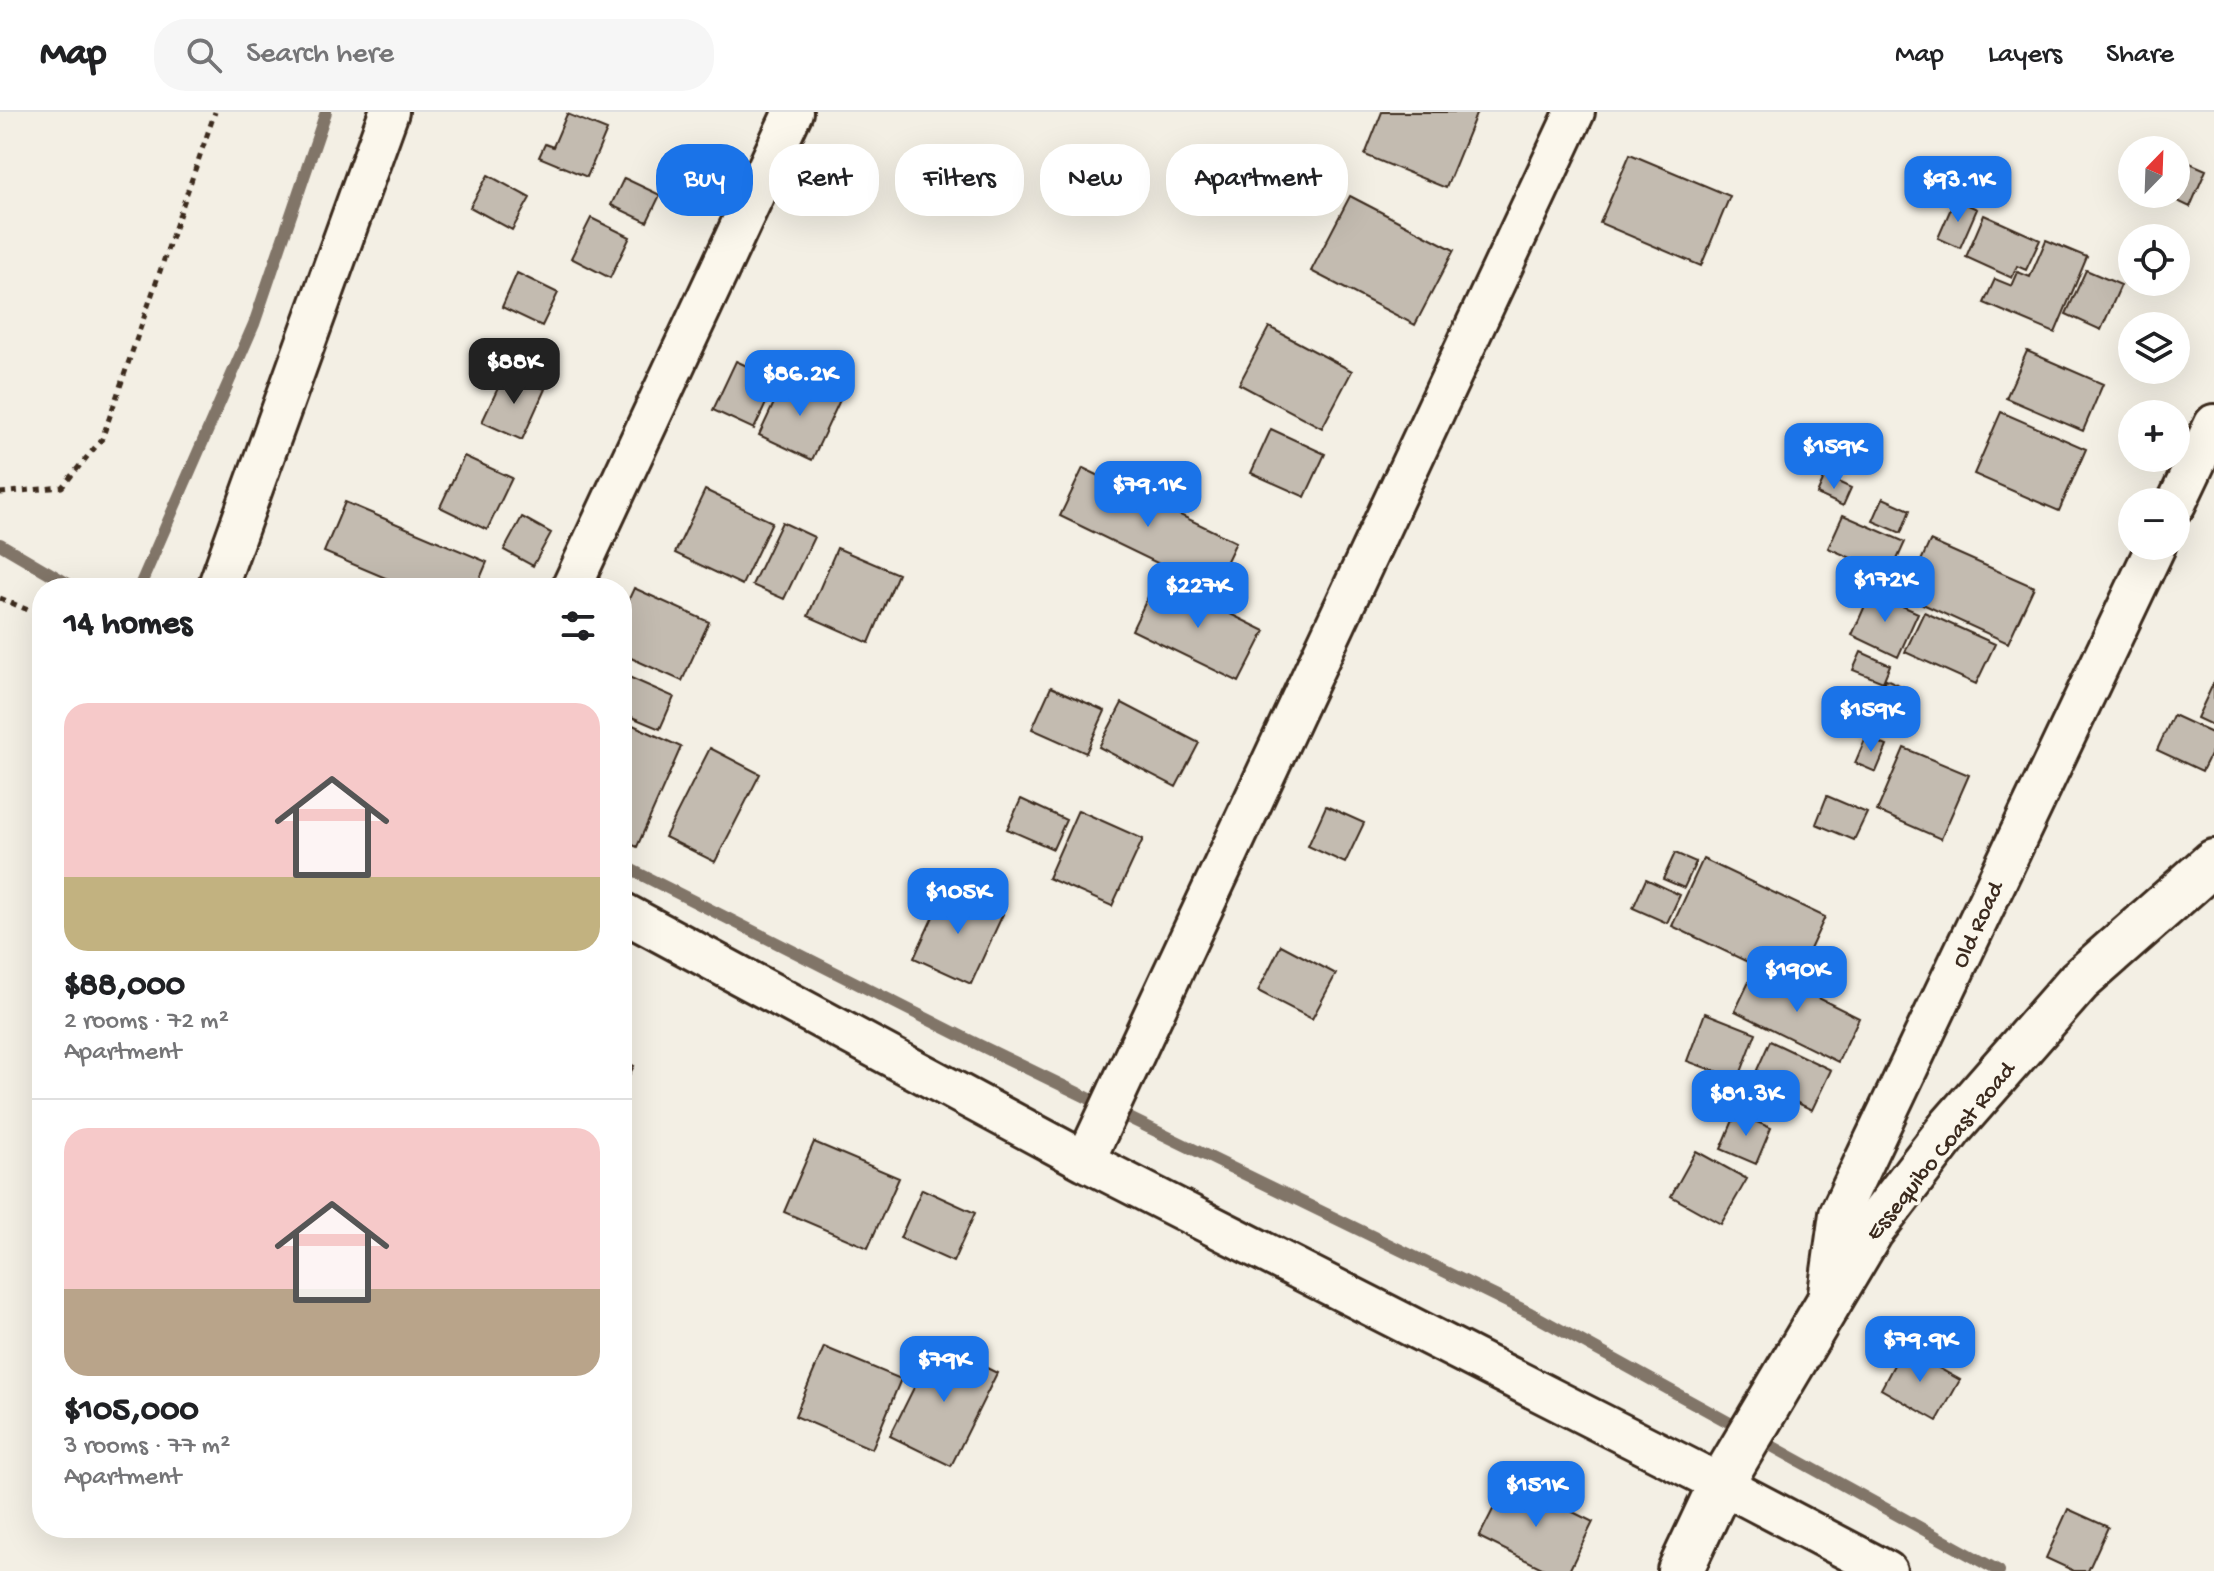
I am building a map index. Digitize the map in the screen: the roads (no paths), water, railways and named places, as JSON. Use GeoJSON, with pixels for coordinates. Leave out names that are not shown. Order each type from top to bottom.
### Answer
{"type":"FeatureCollection","features":[{"type":"Feature","properties":{"kind":"main road","name":"Essequibo Coast Road"},"geometry":{"type":"LineString","coordinates":[[1680,1571],[1721,1484],[1871,1231],[1951,1127],[2079,981],[2214,862]]}},
{"type":"Feature","properties":{"kind":"street"},"geometry":{"type":"LineString","coordinates":[[221,578],[389,112]]}},
{"type":"Feature","properties":{"kind":"street"},"geometry":{"type":"LineString","coordinates":[[576,578],[793,112]]}},
{"type":"Feature","properties":{"kind":"street"},"geometry":{"type":"LineString","coordinates":[[1085,1161],[1575,112]]}},
{"type":"Feature","properties":{"kind":"street"},"geometry":{"type":"LineString","coordinates":[[2184,488],[2214,424]]}},
{"type":"Feature","properties":{"kind":"street","name":"Old Road"},"geometry":{"type":"LineString","coordinates":[[1825,1311],[1839,1214],[2149,560]]}},
{"type":"Feature","properties":{"kind":"street"},"geometry":{"type":"LineString","coordinates":[[632,917],[1085,1161],[1887,1571]]}},
{"type":"Feature","properties":{"kind":"waterway"},"geometry":{"type":"LineString","coordinates":[[143,578],[254,324],[326,112]]}},
{"type":"Feature","properties":{"kind":"waterway"},"geometry":{"type":"LineString","coordinates":[[0,544],[58,578]]}},
{"type":"Feature","properties":{"kind":"waterway"},"geometry":{"type":"LineString","coordinates":[[632,870],[967,1039],[1530,1313],[1999,1571]]}}]}
